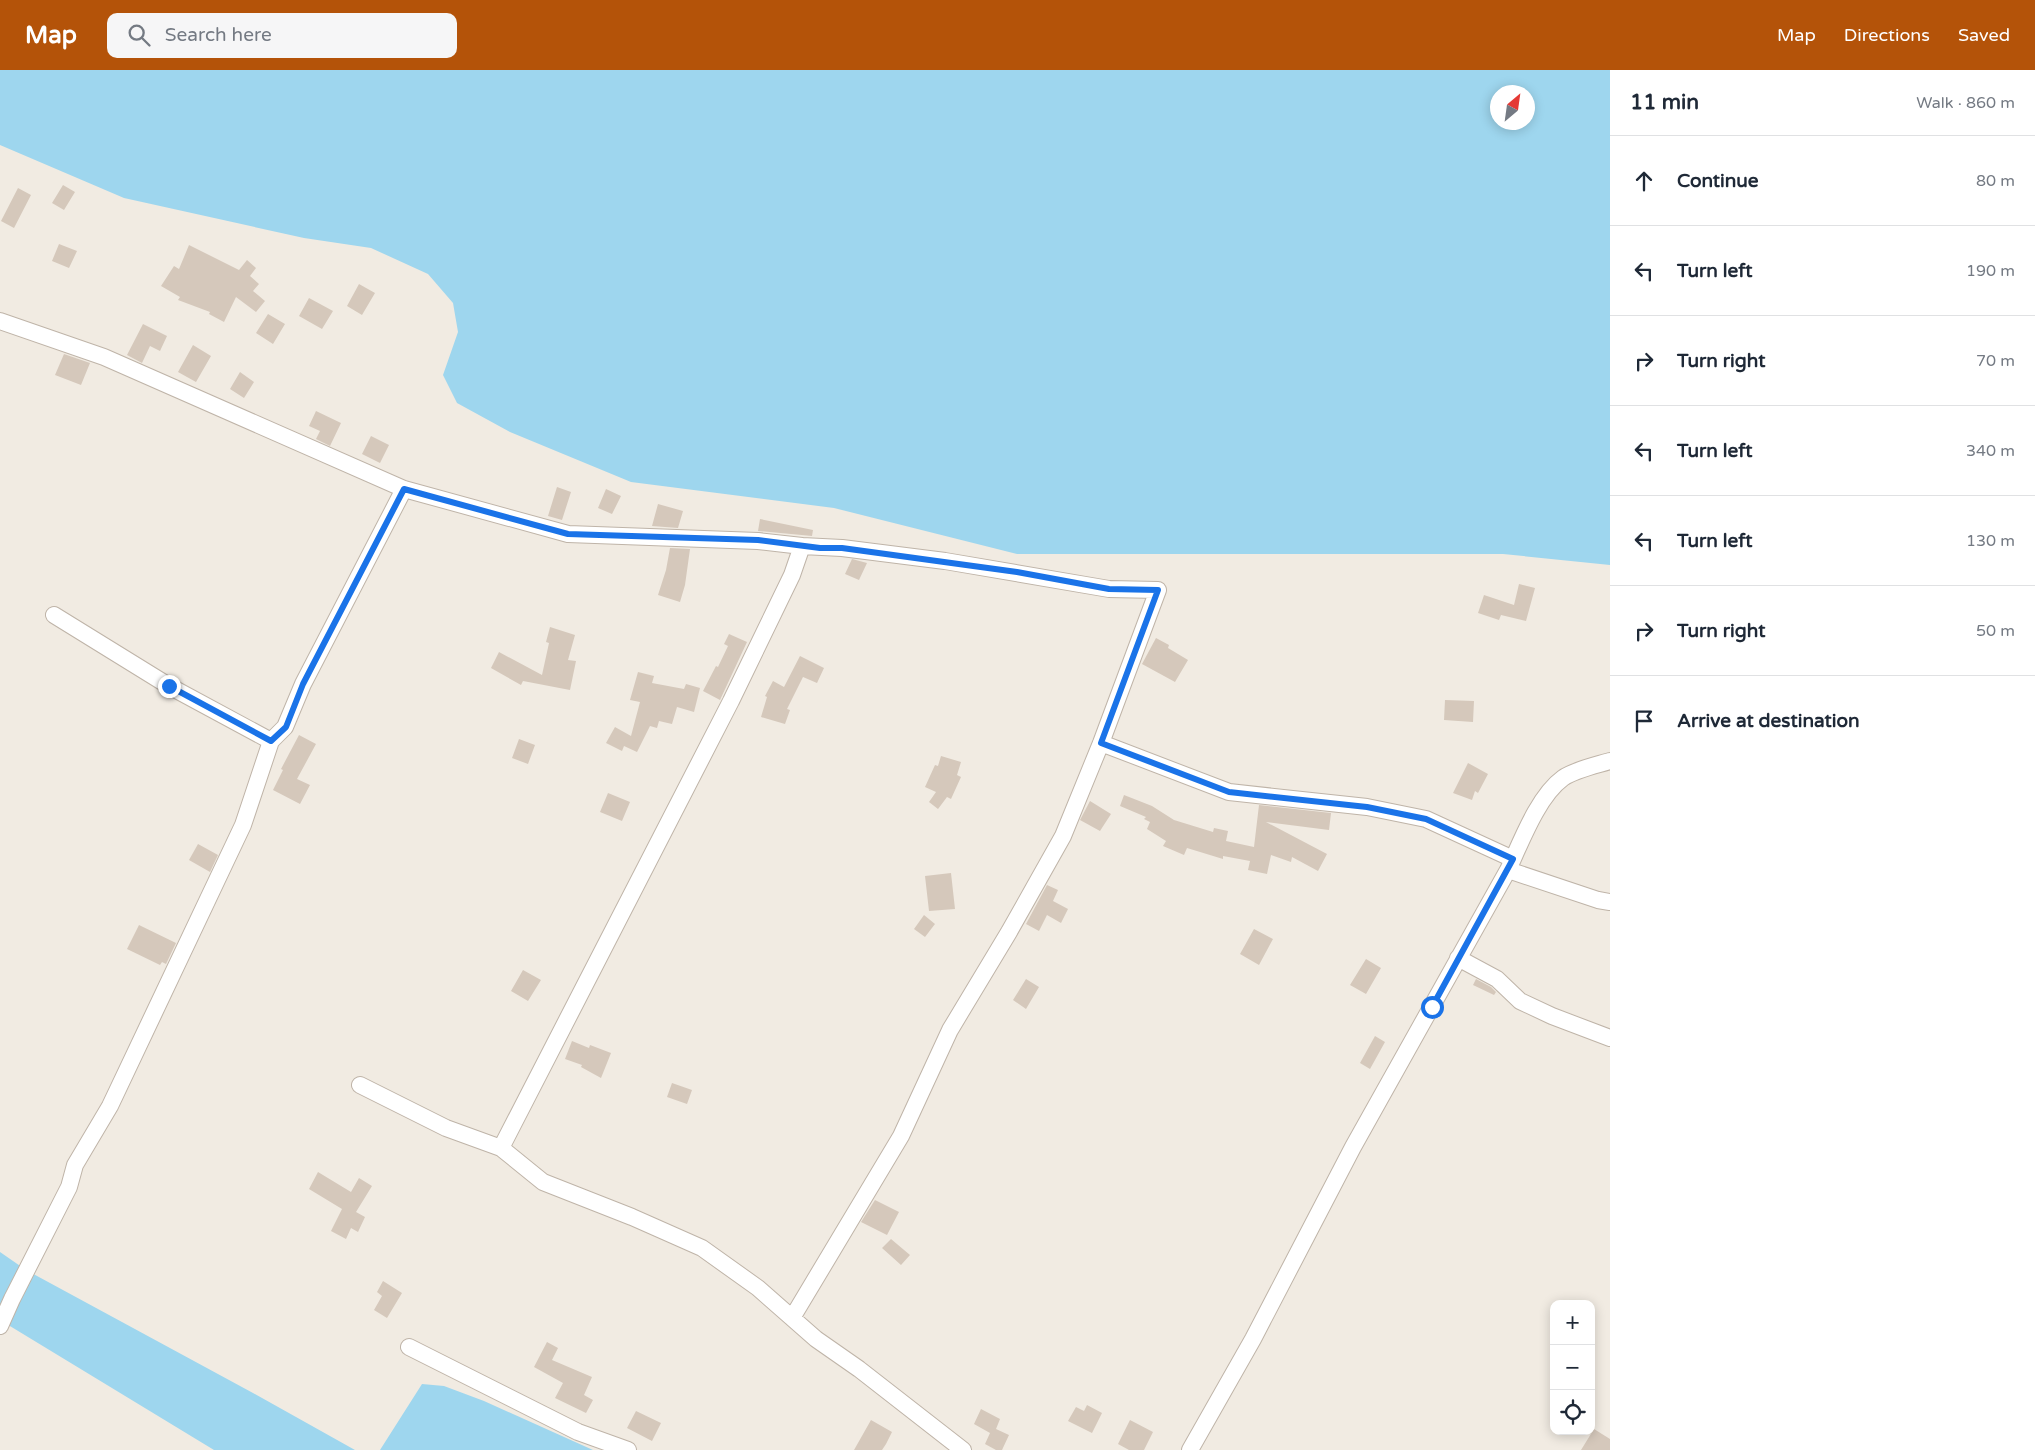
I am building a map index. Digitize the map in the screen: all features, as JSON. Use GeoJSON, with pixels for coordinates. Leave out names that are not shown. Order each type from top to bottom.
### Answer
{"type":"FeatureCollection","features":[{"type":"Feature","properties":{"kind":"street"},"geometry":{"type":"LineString","coordinates":[[0,321],[104,357],[404,489],[568,534],[758,540],[945,561],[1109,589],[1158,590],[1101,743],[1063,836],[1009,932],[950,1030],[900,1136],[792,1318]]}},
{"type":"Feature","properties":{"kind":"street"},"geometry":{"type":"LineString","coordinates":[[0,1326],[69,1187],[75,1165],[110,1106],[243,825],[271,741],[286,727],[303,684],[404,489]]}},
{"type":"Feature","properties":{"kind":"street"},"geometry":{"type":"LineString","coordinates":[[501,1148],[731,701],[792,575],[802,546]]}},
{"type":"Feature","properties":{"kind":"street"},"geometry":{"type":"LineString","coordinates":[[54,615],[169,686],[271,741]]}},
{"type":"Feature","properties":{"kind":"street"},"geometry":{"type":"LineString","coordinates":[[1101,743],[1229,792],[1367,807],[1426,819],[1510,864],[1598,900],[1610,902]]}},
{"type":"Feature","properties":{"kind":"street"},"geometry":{"type":"LineString","coordinates":[[1190,1450],[1253,1339],[1353,1147],[1510,864],[1522,836],[1550,790],[1564,777],[1610,761]]}},
{"type":"Feature","properties":{"kind":"street"},"geometry":{"type":"LineString","coordinates":[[1458,958],[1497,979],[1520,1001],[1552,1016],[1610,1038]]}},
{"type":"Feature","properties":{"kind":"street"},"geometry":{"type":"LineString","coordinates":[[360,1085],[446,1128],[501,1148],[543,1182],[632,1217],[702,1248],[758,1288],[816,1339],[859,1369],[963,1450]]}},
{"type":"Feature","properties":{"kind":"street"},"geometry":{"type":"LineString","coordinates":[[409,1347],[578,1432],[628,1450]]}},
{"type":"Feature","properties":{"kind":"water"},"geometry":{"type":"Polygon","coordinates":[[[0,70],[1610,70],[1610,565],[1503,554],[1017,554],[834,508],[631,482],[510,432],[457,403],[443,375],[458,332],[453,303],[428,274],[371,248],[304,238],[124,198],[0,145],[0,70]]]}},
{"type":"Feature","properties":{"kind":"water"},"geometry":{"type":"Polygon","coordinates":[[[0,1252],[26,1270],[355,1450],[214,1450],[0,1320],[0,1252]]]}},
{"type":"Feature","properties":{"kind":"water"},"geometry":{"type":"Polygon","coordinates":[[[422,1384],[444,1386],[484,1401],[593,1450],[380,1450],[422,1384]]]}},
{"type":"Feature","properties":{"kind":"building"},"geometry":{"type":"Polygon","coordinates":[[[63,185],[75,192],[64,210],[52,203],[63,185]]]}},
{"type":"Feature","properties":{"kind":"building"},"geometry":{"type":"Polygon","coordinates":[[[18,188],[31,195],[14,228],[1,221],[18,188]]]}},
{"type":"Feature","properties":{"kind":"building"},"geometry":{"type":"Polygon","coordinates":[[[59,244],[77,251],[69,268],[52,261],[59,244]]]}},
{"type":"Feature","properties":{"kind":"building"},"geometry":{"type":"Polygon","coordinates":[[[189,245],[239,270],[247,260],[256,268],[250,276],[259,284],[253,291],[265,301],[256,312],[236,297],[224,322],[209,314],[210,312],[178,300],[180,297],[161,286],[174,266],[179,269],[189,245]]]}},
{"type":"Feature","properties":{"kind":"building"},"geometry":{"type":"Polygon","coordinates":[[[359,284],[375,293],[362,315],[347,306],[359,284]]]}},
{"type":"Feature","properties":{"kind":"building"},"geometry":{"type":"Polygon","coordinates":[[[309,298],[333,311],[322,329],[299,316],[309,298]]]}},
{"type":"Feature","properties":{"kind":"building"},"geometry":{"type":"Polygon","coordinates":[[[268,314],[285,324],[273,344],[256,333],[268,314]]]}},
{"type":"Feature","properties":{"kind":"building"},"geometry":{"type":"Polygon","coordinates":[[[143,324],[167,336],[160,351],[150,346],[142,363],[127,355],[143,324]]]}},
{"type":"Feature","properties":{"kind":"building"},"geometry":{"type":"Polygon","coordinates":[[[193,345],[211,356],[196,382],[178,372],[193,345]]]}},
{"type":"Feature","properties":{"kind":"building"},"geometry":{"type":"Polygon","coordinates":[[[64,354],[90,363],[81,385],[55,375],[64,354]]]}},
{"type":"Feature","properties":{"kind":"building"},"geometry":{"type":"Polygon","coordinates":[[[240,372],[254,382],[244,398],[230,389],[240,372]]]}},
{"type":"Feature","properties":{"kind":"building"},"geometry":{"type":"Polygon","coordinates":[[[316,411],[341,423],[330,446],[316,439],[320,431],[309,426],[316,411]]]}},
{"type":"Feature","properties":{"kind":"building"},"geometry":{"type":"Polygon","coordinates":[[[371,436],[389,445],[380,463],[362,454],[371,436]]]}},
{"type":"Feature","properties":{"kind":"building"},"geometry":{"type":"Polygon","coordinates":[[[557,487],[571,492],[562,520],[548,516],[557,487]]]}},
{"type":"Feature","properties":{"kind":"building"},"geometry":{"type":"Polygon","coordinates":[[[606,489],[621,496],[612,514],[598,508],[606,489]]]}},
{"type":"Feature","properties":{"kind":"building"},"geometry":{"type":"Polygon","coordinates":[[[658,504],[683,511],[678,528],[652,526],[658,504]]]}},
{"type":"Feature","properties":{"kind":"building"},"geometry":{"type":"Polygon","coordinates":[[[760,519],[813,530],[812,536],[758,531],[760,519]]]}},
{"type":"Feature","properties":{"kind":"building"},"geometry":{"type":"Polygon","coordinates":[[[670,548],[690,549],[685,585],[680,602],[658,595],[666,570],[670,548]]]}},
{"type":"Feature","properties":{"kind":"building"},"geometry":{"type":"Polygon","coordinates":[[[852,559],[867,563],[859,580],[845,574],[852,559]]]}},
{"type":"Feature","properties":{"kind":"building"},"geometry":{"type":"Polygon","coordinates":[[[1519,584],[1535,588],[1526,621],[1501,615],[1499,620],[1478,613],[1484,595],[1514,605],[1519,584]]]}},
{"type":"Feature","properties":{"kind":"building"},"geometry":{"type":"Polygon","coordinates":[[[550,627],[575,635],[568,660],[576,661],[570,690],[523,681],[521,685],[491,668],[499,652],[542,675],[549,643],[546,642],[550,627]]]}},
{"type":"Feature","properties":{"kind":"building"},"geometry":{"type":"Polygon","coordinates":[[[729,634],[747,642],[720,700],[703,691],[728,646],[724,644],[729,634]]]}},
{"type":"Feature","properties":{"kind":"building"},"geometry":{"type":"Polygon","coordinates":[[[1156,638],[1169,645],[1168,648],[1188,660],[1175,682],[1142,664],[1156,638]]]}},
{"type":"Feature","properties":{"kind":"building"},"geometry":{"type":"Polygon","coordinates":[[[800,656],[824,668],[817,683],[803,677],[787,709],[790,710],[785,724],[761,717],[767,697],[765,696],[773,681],[784,687],[800,656]]]}},
{"type":"Feature","properties":{"kind":"building"},"geometry":{"type":"Polygon","coordinates":[[[638,672],[654,676],[652,683],[684,689],[686,684],[700,688],[694,712],[677,707],[672,724],[659,721],[657,728],[650,726],[637,752],[624,746],[622,751],[606,743],[615,727],[631,736],[640,702],[630,700],[638,672]]]}},
{"type":"Feature","properties":{"kind":"building"},"geometry":{"type":"Polygon","coordinates":[[[1445,700],[1474,701],[1473,722],[1444,720],[1445,700]]]}},
{"type":"Feature","properties":{"kind":"building"},"geometry":{"type":"Polygon","coordinates":[[[299,735],[316,744],[297,779],[310,785],[300,804],[273,790],[283,770],[281,769],[299,735]]]}},
{"type":"Feature","properties":{"kind":"building"},"geometry":{"type":"Polygon","coordinates":[[[519,739],[535,745],[528,764],[512,758],[519,739]]]}},
{"type":"Feature","properties":{"kind":"building"},"geometry":{"type":"Polygon","coordinates":[[[941,756],[961,762],[957,775],[961,777],[951,799],[947,797],[938,809],[929,802],[936,792],[925,787],[935,765],[938,766],[941,756]]]}},
{"type":"Feature","properties":{"kind":"building"},"geometry":{"type":"Polygon","coordinates":[[[1468,763],[1488,774],[1478,793],[1475,791],[1472,800],[1453,793],[1468,763]]]}},
{"type":"Feature","properties":{"kind":"building"},"geometry":{"type":"Polygon","coordinates":[[[608,793],[630,802],[622,821],[600,812],[608,793]]]}},
{"type":"Feature","properties":{"kind":"building"},"geometry":{"type":"Polygon","coordinates":[[[1124,795],[1152,806],[1174,820],[1213,832],[1214,828],[1228,831],[1226,841],[1254,847],[1259,805],[1331,813],[1329,830],[1266,822],[1327,854],[1318,871],[1292,857],[1291,862],[1271,855],[1267,874],[1248,870],[1250,861],[1223,856],[1223,859],[1187,848],[1184,855],[1163,846],[1166,841],[1147,829],[1150,822],[1144,819],[1146,817],[1120,806],[1124,795]]]}},
{"type":"Feature","properties":{"kind":"building"},"geometry":{"type":"Polygon","coordinates":[[[1090,801],[1111,814],[1100,831],[1080,820],[1090,801]]]}},
{"type":"Feature","properties":{"kind":"building"},"geometry":{"type":"Polygon","coordinates":[[[198,844],[218,855],[210,872],[189,860],[198,844]]]}},
{"type":"Feature","properties":{"kind":"building"},"geometry":{"type":"Polygon","coordinates":[[[951,873],[955,909],[929,911],[925,876],[951,873]]]}},
{"type":"Feature","properties":{"kind":"building"},"geometry":{"type":"Polygon","coordinates":[[[1047,885],[1058,890],[1053,901],[1068,909],[1061,923],[1047,915],[1039,931],[1026,924],[1047,885]]]}},
{"type":"Feature","properties":{"kind":"building"},"geometry":{"type":"Polygon","coordinates":[[[924,915],[935,924],[925,937],[914,929],[924,915]]]}},
{"type":"Feature","properties":{"kind":"building"},"geometry":{"type":"Polygon","coordinates":[[[139,925],[176,943],[166,964],[162,962],[160,965],[127,949],[139,925]]]}},
{"type":"Feature","properties":{"kind":"building"},"geometry":{"type":"Polygon","coordinates":[[[1254,929],[1273,939],[1259,965],[1240,954],[1254,929]]]}},
{"type":"Feature","properties":{"kind":"building"},"geometry":{"type":"Polygon","coordinates":[[[1366,959],[1381,968],[1366,994],[1350,985],[1366,959]]]}},
{"type":"Feature","properties":{"kind":"building"},"geometry":{"type":"Polygon","coordinates":[[[523,970],[541,980],[528,1001],[511,991],[523,970]]]}},
{"type":"Feature","properties":{"kind":"building"},"geometry":{"type":"Polygon","coordinates":[[[1026,979],[1039,987],[1026,1009],[1013,1000],[1026,979]]]}},
{"type":"Feature","properties":{"kind":"building"},"geometry":{"type":"Polygon","coordinates":[[[1476,979],[1491,987],[1496,992],[1494,995],[1473,985],[1476,979]]]}},
{"type":"Feature","properties":{"kind":"building"},"geometry":{"type":"Polygon","coordinates":[[[1375,1036],[1385,1042],[1370,1069],[1360,1063],[1375,1036]]]}},
{"type":"Feature","properties":{"kind":"building"},"geometry":{"type":"Polygon","coordinates":[[[572,1041],[589,1048],[590,1045],[611,1053],[601,1078],[581,1067],[582,1065],[565,1059],[572,1041]]]}},
{"type":"Feature","properties":{"kind":"building"},"geometry":{"type":"Polygon","coordinates":[[[672,1083],[692,1090],[687,1104],[667,1097],[672,1083]]]}},
{"type":"Feature","properties":{"kind":"building"},"geometry":{"type":"Polygon","coordinates":[[[318,1172],[351,1192],[359,1178],[372,1186],[356,1212],[365,1217],[358,1232],[351,1228],[346,1239],[331,1231],[342,1209],[309,1189],[318,1172]]]}},
{"type":"Feature","properties":{"kind":"building"},"geometry":{"type":"Polygon","coordinates":[[[875,1200],[899,1212],[887,1235],[861,1222],[875,1200]]]}},
{"type":"Feature","properties":{"kind":"building"},"geometry":{"type":"Polygon","coordinates":[[[891,1239],[910,1255],[901,1265],[882,1248],[891,1239]]]}},
{"type":"Feature","properties":{"kind":"building"},"geometry":{"type":"Polygon","coordinates":[[[383,1281],[402,1293],[387,1318],[374,1310],[382,1296],[377,1292],[383,1281]]]}},
{"type":"Feature","properties":{"kind":"building"},"geometry":{"type":"Polygon","coordinates":[[[547,1342],[558,1348],[552,1360],[592,1377],[584,1395],[593,1400],[586,1413],[555,1398],[563,1383],[534,1367],[547,1342]]]}},
{"type":"Feature","properties":{"kind":"building"},"geometry":{"type":"Polygon","coordinates":[[[1087,1405],[1102,1413],[1092,1433],[1068,1421],[1076,1407],[1084,1411],[1087,1405]]]}},
{"type":"Feature","properties":{"kind":"building"},"geometry":{"type":"Polygon","coordinates":[[[981,1409],[1000,1419],[996,1429],[1009,1435],[1002,1450],[996,1450],[985,1444],[990,1433],[974,1424],[981,1409]]]}},
{"type":"Feature","properties":{"kind":"building"},"geometry":{"type":"Polygon","coordinates":[[[636,1411],[661,1423],[652,1441],[627,1428],[636,1411]]]}},
{"type":"Feature","properties":{"kind":"building"},"geometry":{"type":"Polygon","coordinates":[[[871,1420],[892,1432],[886,1444],[882,1450],[854,1450],[871,1420]]]}},
{"type":"Feature","properties":{"kind":"building"},"geometry":{"type":"Polygon","coordinates":[[[1130,1420],[1153,1432],[1144,1450],[1129,1450],[1118,1444],[1130,1420]]]}},
{"type":"Feature","properties":{"kind":"building"},"geometry":{"type":"Polygon","coordinates":[[[1595,1430],[1610,1439],[1610,1450],[1581,1450],[1590,1435],[1595,1435],[1595,1430]]]}},
{"type":"Feature","properties":{"kind":"route"},"geometry":{"type":"LineString","coordinates":[[169,686],[271,741],[286,727],[303,684],[404,489],[568,534],[758,540],[945,561],[1109,589],[1158,590],[1101,743],[1229,792],[1367,807],[1426,819],[1513,859],[1432,1007]]}}]}
